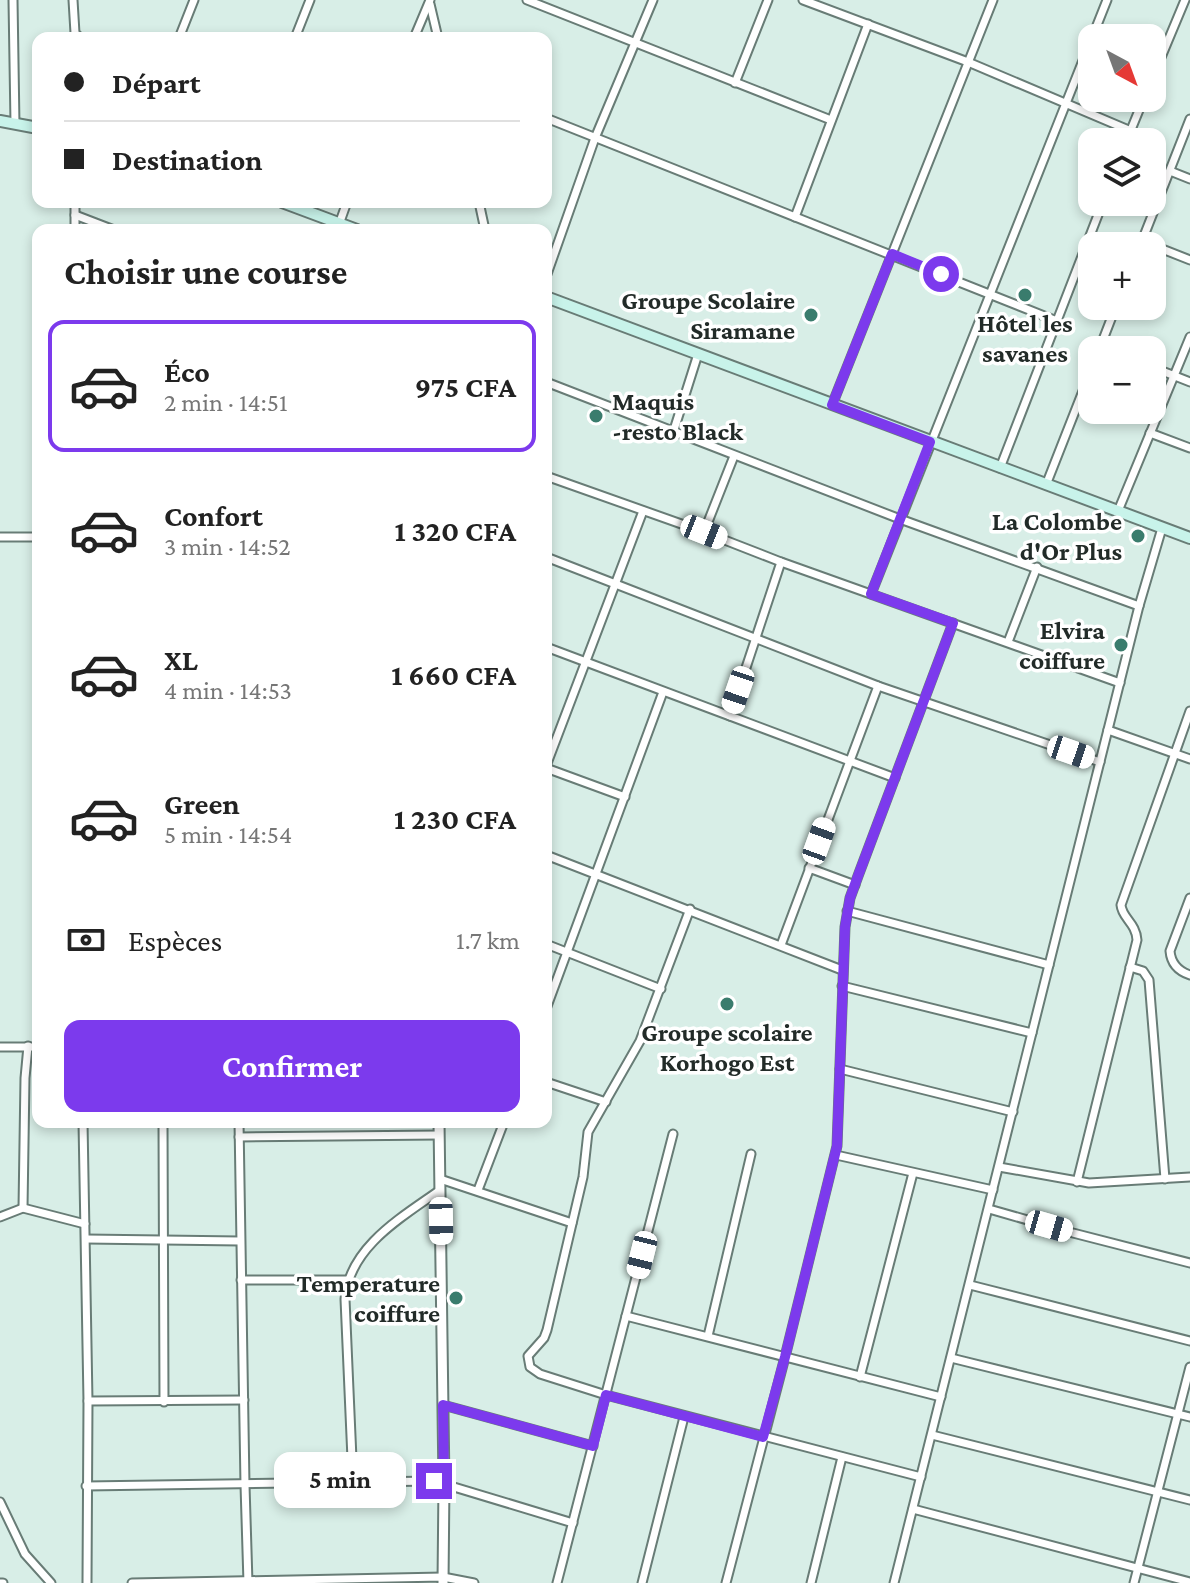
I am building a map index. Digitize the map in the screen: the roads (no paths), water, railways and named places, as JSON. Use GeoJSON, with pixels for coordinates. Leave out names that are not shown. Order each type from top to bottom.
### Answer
{"type":"FeatureCollection","features":[{"type":"Feature","properties":{"kind":"main road"},"geometry":{"type":"LineString","coordinates":[[0,121],[32,127]]}},
{"type":"Feature","properties":{"kind":"main road"},"geometry":{"type":"LineString","coordinates":[[295,208],[331,224]]}},
{"type":"Feature","properties":{"kind":"main road"},"geometry":{"type":"LineString","coordinates":[[552,299],[1190,538]]}},
{"type":"Feature","properties":{"kind":"street"},"geometry":{"type":"LineString","coordinates":[[13,0],[15,124]]}},
{"type":"Feature","properties":{"kind":"street"},"geometry":{"type":"LineString","coordinates":[[73,0],[75,32]]}},
{"type":"Feature","properties":{"kind":"street"},"geometry":{"type":"LineString","coordinates":[[181,32],[194,0]]}},
{"type":"Feature","properties":{"kind":"street"},"geometry":{"type":"LineString","coordinates":[[297,32],[310,0]]}},
{"type":"Feature","properties":{"kind":"street"},"geometry":{"type":"LineString","coordinates":[[527,0],[831,120]]}},
{"type":"Feature","properties":{"kind":"street"},"geometry":{"type":"LineString","coordinates":[[552,260],[595,138],[653,0]]}},
{"type":"Feature","properties":{"kind":"street"},"geometry":{"type":"LineString","coordinates":[[735,83],[768,0]]}},
{"type":"Feature","properties":{"kind":"street"},"geometry":{"type":"LineString","coordinates":[[803,0],[968,62],[1124,128]]}},
{"type":"Feature","properties":{"kind":"street"},"geometry":{"type":"LineString","coordinates":[[832,405],[993,0]]}},
{"type":"Feature","properties":{"kind":"street"},"geometry":{"type":"LineString","coordinates":[[871,594],[1107,0]]}},
{"type":"Feature","properties":{"kind":"street"},"geometry":{"type":"LineString","coordinates":[[1166,45],[1185,0]]}},
{"type":"Feature","properties":{"kind":"street"},"geometry":{"type":"LineString","coordinates":[[417,32],[430,1]]}},
{"type":"Feature","properties":{"kind":"street"},"geometry":{"type":"LineString","coordinates":[[430,1],[437,32]]}},
{"type":"Feature","properties":{"kind":"street"},"geometry":{"type":"LineString","coordinates":[[795,217],[868,24]]}},
{"type":"Feature","properties":{"kind":"street"},"geometry":{"type":"LineString","coordinates":[[1146,232],[1190,119]]}},
{"type":"Feature","properties":{"kind":"street"},"geometry":{"type":"LineString","coordinates":[[552,120],[1057,321]]}},
{"type":"Feature","properties":{"kind":"street"},"geometry":{"type":"LineString","coordinates":[[1170,171],[1190,179]]}},
{"type":"Feature","properties":{"kind":"street"},"geometry":{"type":"LineString","coordinates":[[75,208],[75,224]]}},
{"type":"Feature","properties":{"kind":"street"},"geometry":{"type":"LineString","coordinates":[[75,215],[98,224]]}},
{"type":"Feature","properties":{"kind":"street"},"geometry":{"type":"LineString","coordinates":[[1000,468],[1098,216]]}},
{"type":"Feature","properties":{"kind":"street"},"geometry":{"type":"LineString","coordinates":[[1166,252],[1190,260]]}},
{"type":"Feature","properties":{"kind":"street"},"geometry":{"type":"LineString","coordinates":[[1118,511],[1190,337]]}},
{"type":"Feature","properties":{"kind":"street"},"geometry":{"type":"LineString","coordinates":[[673,433],[698,354]]}},
{"type":"Feature","properties":{"kind":"street"},"geometry":{"type":"LineString","coordinates":[[1166,373],[1190,382]]}},
{"type":"Feature","properties":{"kind":"street"},"geometry":{"type":"LineString","coordinates":[[552,384],[900,519],[1139,606]]}},
{"type":"Feature","properties":{"kind":"street"},"geometry":{"type":"LineString","coordinates":[[1046,485],[1078,404]]}},
{"type":"Feature","properties":{"kind":"street"},"geometry":{"type":"LineString","coordinates":[[1150,433],[1190,448]]}},
{"type":"Feature","properties":{"kind":"street"},"geometry":{"type":"LineString","coordinates":[[704,532],[734,456]]}},
{"type":"Feature","properties":{"kind":"street"},"geometry":{"type":"LineString","coordinates":[[552,478],[1120,683]]}},
{"type":"Feature","properties":{"kind":"street"},"geometry":{"type":"LineString","coordinates":[[552,751],[643,511]]}},
{"type":"Feature","properties":{"kind":"street"},"geometry":{"type":"LineString","coordinates":[[894,1583],[1139,606],[1162,528]]}},
{"type":"Feature","properties":{"kind":"street"},"geometry":{"type":"LineString","coordinates":[[0,537],[32,537]]}},
{"type":"Feature","properties":{"kind":"street"},"geometry":{"type":"LineString","coordinates":[[552,559],[878,686],[1100,762]]}},
{"type":"Feature","properties":{"kind":"street"},"geometry":{"type":"LineString","coordinates":[[730,716],[781,562]]}},
{"type":"Feature","properties":{"kind":"street"},"geometry":{"type":"LineString","coordinates":[[1008,642],[1037,567]]}},
{"type":"Feature","properties":{"kind":"street"},"geometry":{"type":"LineString","coordinates":[[726,1583],[836,1155],[847,911],[953,623]]}},
{"type":"Feature","properties":{"kind":"street"},"geometry":{"type":"LineString","coordinates":[[552,649],[895,778]]}},
{"type":"Feature","properties":{"kind":"street"},"geometry":{"type":"LineString","coordinates":[[781,945],[878,686]]}},
{"type":"Feature","properties":{"kind":"street"},"geometry":{"type":"LineString","coordinates":[[552,993],[663,692]]}},
{"type":"Feature","properties":{"kind":"street"},"geometry":{"type":"LineString","coordinates":[[1077,1182],[1137,940],[1137,931],[1121,905],[1190,711]]}},
{"type":"Feature","properties":{"kind":"street"},"geometry":{"type":"LineString","coordinates":[[1108,730],[1190,759]]}},
{"type":"Feature","properties":{"kind":"street"},"geometry":{"type":"LineString","coordinates":[[552,769],[625,797]]}},
{"type":"Feature","properties":{"kind":"street"},"geometry":{"type":"LineString","coordinates":[[552,857],[842,970]]}},
{"type":"Feature","properties":{"kind":"street"},"geometry":{"type":"LineString","coordinates":[[809,868],[855,885]]}},
{"type":"Feature","properties":{"kind":"street"},"geometry":{"type":"LineString","coordinates":[[1190,898],[1170,951],[1176,967],[1190,975]]}},
{"type":"Feature","properties":{"kind":"street"},"geometry":{"type":"LineString","coordinates":[[690,909],[640,1041],[588,1132],[583,1177],[546,1334],[531,1351],[528,1362],[540,1374],[606,1395],[921,1477]]}},
{"type":"Feature","properties":{"kind":"street"},"geometry":{"type":"LineString","coordinates":[[847,911],[1049,965]]}},
{"type":"Feature","properties":{"kind":"street"},"geometry":{"type":"LineString","coordinates":[[552,946],[661,989]]}},
{"type":"Feature","properties":{"kind":"street"},"geometry":{"type":"LineString","coordinates":[[1130,967],[1143,971],[1149,980],[1165,1179]]}},
{"type":"Feature","properties":{"kind":"street"},"geometry":{"type":"LineString","coordinates":[[842,986],[1032,1033]]}},
{"type":"Feature","properties":{"kind":"street"},"geometry":{"type":"LineString","coordinates":[[23,1208],[28,1046]]}},
{"type":"Feature","properties":{"kind":"street"},"geometry":{"type":"LineString","coordinates":[[0,1047],[32,1046]]}},
{"type":"Feature","properties":{"kind":"street"},"geometry":{"type":"LineString","coordinates":[[840,1069],[1013,1112]]}},
{"type":"Feature","properties":{"kind":"street"},"geometry":{"type":"LineString","coordinates":[[552,1084],[606,1102]]}},
{"type":"Feature","properties":{"kind":"street"},"geometry":{"type":"LineString","coordinates":[[83,1128],[88,1401],[87,1583]]}},
{"type":"Feature","properties":{"kind":"street"},"geometry":{"type":"LineString","coordinates":[[163,1128],[164,1402]]}},
{"type":"Feature","properties":{"kind":"street"},"geometry":{"type":"LineString","coordinates":[[239,1128],[248,1581]]}},
{"type":"Feature","properties":{"kind":"street"},"geometry":{"type":"LineString","coordinates":[[439,1128],[443,1580]]}},
{"type":"Feature","properties":{"kind":"street"},"geometry":{"type":"LineString","coordinates":[[478,1190],[502,1128]]}},
{"type":"Feature","properties":{"kind":"street"},"geometry":{"type":"LineString","coordinates":[[557,1583],[673,1134]]}},
{"type":"Feature","properties":{"kind":"street"},"geometry":{"type":"LineString","coordinates":[[239,1137],[439,1135]]}},
{"type":"Feature","properties":{"kind":"street"},"geometry":{"type":"LineString","coordinates":[[708,1336],[751,1154]]}},
{"type":"Feature","properties":{"kind":"street"},"geometry":{"type":"LineString","coordinates":[[836,1155],[993,1190]]}},
{"type":"Feature","properties":{"kind":"street"},"geometry":{"type":"LineString","coordinates":[[999,1167],[1077,1182],[1190,1177]]}},
{"type":"Feature","properties":{"kind":"street"},"geometry":{"type":"LineString","coordinates":[[860,1377],[913,1173]]}},
{"type":"Feature","properties":{"kind":"street"},"geometry":{"type":"LineString","coordinates":[[353,1482],[345,1299],[348,1280],[359,1259],[384,1231],[440,1184],[478,1190],[572,1223]]}},
{"type":"Feature","properties":{"kind":"street"},"geometry":{"type":"LineString","coordinates":[[0,1217],[23,1208],[85,1224]]}},
{"type":"Feature","properties":{"kind":"street"},"geometry":{"type":"LineString","coordinates":[[989,1209],[1190,1263]]}},
{"type":"Feature","properties":{"kind":"street"},"geometry":{"type":"LineString","coordinates":[[86,1239],[240,1241]]}},
{"type":"Feature","properties":{"kind":"street"},"geometry":{"type":"LineString","coordinates":[[241,1280],[348,1280]]}},
{"type":"Feature","properties":{"kind":"street"},"geometry":{"type":"LineString","coordinates":[[970,1285],[1190,1341]]}},
{"type":"Feature","properties":{"kind":"street"},"geometry":{"type":"LineString","coordinates":[[626,1316],[941,1397]]}},
{"type":"Feature","properties":{"kind":"street"},"geometry":{"type":"LineString","coordinates":[[951,1358],[1190,1417]]}},
{"type":"Feature","properties":{"kind":"street"},"geometry":{"type":"LineString","coordinates":[[1134,1583],[1190,1367]]}},
{"type":"Feature","properties":{"kind":"street"},"geometry":{"type":"LineString","coordinates":[[88,1401],[244,1400]]}},
{"type":"Feature","properties":{"kind":"street"},"geometry":{"type":"LineString","coordinates":[[443,1405],[593,1446]]}},
{"type":"Feature","properties":{"kind":"street"},"geometry":{"type":"LineString","coordinates":[[642,1583],[684,1417]]}},
{"type":"Feature","properties":{"kind":"street"},"geometry":{"type":"LineString","coordinates":[[932,1435],[1190,1500]]}},
{"type":"Feature","properties":{"kind":"street"},"geometry":{"type":"LineString","coordinates":[[811,1583],[842,1457]]}},
{"type":"Feature","properties":{"kind":"street"},"geometry":{"type":"LineString","coordinates":[[86,1486],[421,1481],[444,1483],[573,1523]]}},
{"type":"Feature","properties":{"kind":"street"},"geometry":{"type":"LineString","coordinates":[[0,1502],[25,1554],[51,1583]]}},
{"type":"Feature","properties":{"kind":"street"},"geometry":{"type":"LineString","coordinates":[[913,1509],[1190,1582]]}},
{"type":"Feature","properties":{"kind":"street"},"geometry":{"type":"LineString","coordinates":[[132,1583],[443,1580],[474,1583]]}},
{"type":"Feature","properties":{"kind":"place","name":"Hôtel les savanes"},"geometry":{"type":"Point","coordinates":[1025,295]}},
{"type":"Feature","properties":{"kind":"place","name":"Groupe Scolaire Siramane"},"geometry":{"type":"Point","coordinates":[811,315]}},
{"type":"Feature","properties":{"kind":"place","name":"Maquis -resto Black"},"geometry":{"type":"Point","coordinates":[596,416]}},
{"type":"Feature","properties":{"kind":"place","name":"La Colombe d'Or Plus"},"geometry":{"type":"Point","coordinates":[1138,536]}},
{"type":"Feature","properties":{"kind":"place","name":"Elvira coiffure"},"geometry":{"type":"Point","coordinates":[1121,645]}},
{"type":"Feature","properties":{"kind":"place","name":"Groupe scolaire Korhogo Est"},"geometry":{"type":"Point","coordinates":[727,1004]}},
{"type":"Feature","properties":{"kind":"place","name":"Temperature coiffure"},"geometry":{"type":"Point","coordinates":[456,1298]}}]}
